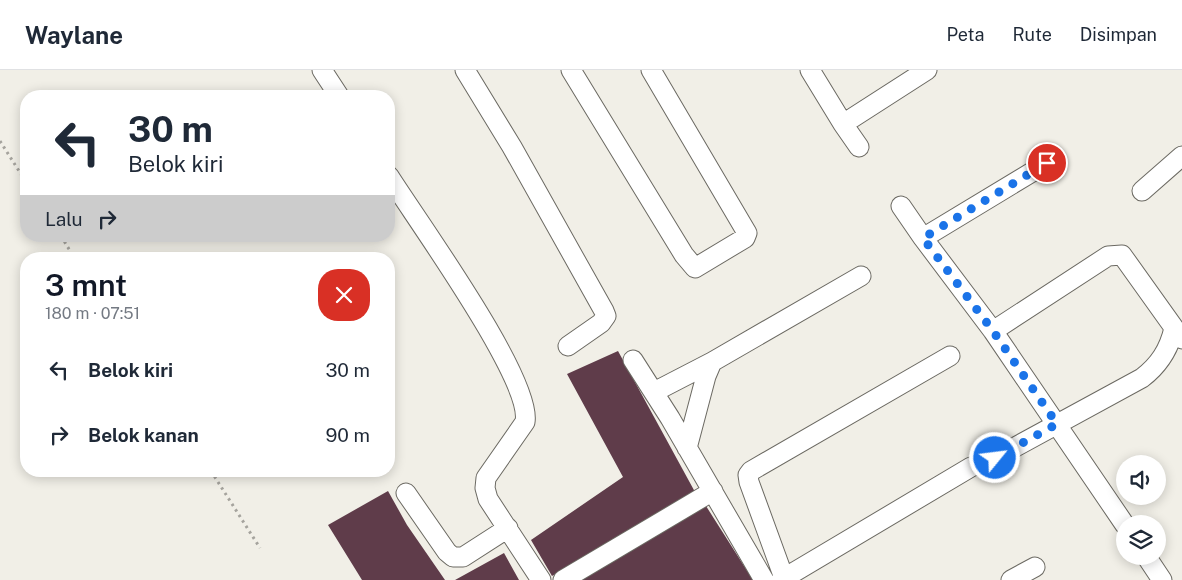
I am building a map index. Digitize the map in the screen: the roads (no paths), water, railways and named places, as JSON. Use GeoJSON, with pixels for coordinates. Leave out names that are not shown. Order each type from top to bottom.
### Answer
{"type":"FeatureCollection","features":[{"type":"Feature","properties":{"kind":"street"},"geometry":{"type":"LineString","coordinates":[[322,70],[335,90]]}},
{"type":"Feature","properties":{"kind":"street"},"geometry":{"type":"LineString","coordinates":[[465,70],[512,147],[606,316],[601,323],[568,346]]}},
{"type":"Feature","properties":{"kind":"street"},"geometry":{"type":"LineString","coordinates":[[570,70],[684,255],[696,268],[745,238],[747,233],[651,70]]}},
{"type":"Feature","properties":{"kind":"street"},"geometry":{"type":"LineString","coordinates":[[810,70],[859,147]]}},
{"type":"Feature","properties":{"kind":"street"},"geometry":{"type":"LineString","coordinates":[[843,124],[927,70]]}},
{"type":"Feature","properties":{"kind":"street"},"geometry":{"type":"LineString","coordinates":[[1142,191],[1182,156]]}},
{"type":"Feature","properties":{"kind":"street"},"geometry":{"type":"LineString","coordinates":[[923,238],[1047,163]]}},
{"type":"Feature","properties":{"kind":"street"},"geometry":{"type":"LineString","coordinates":[[395,185],[488,330],[511,370],[523,397],[526,414],[522,429],[485,483],[488,499],[541,580]]}},
{"type":"Feature","properties":{"kind":"street"},"geometry":{"type":"LineString","coordinates":[[902,206],[923,238],[993,331],[1118,515]]}},
{"type":"Feature","properties":{"kind":"street"},"geometry":{"type":"LineString","coordinates":[[993,331],[1108,256],[1115,254],[1122,255],[1178,334],[1154,369],[1142,378],[995,458]]}},
{"type":"Feature","properties":{"kind":"street"},"geometry":{"type":"LineString","coordinates":[[654,392],[712,362],[861,276]]}},
{"type":"Feature","properties":{"kind":"street"},"geometry":{"type":"LineString","coordinates":[[950,356],[751,470],[748,476],[749,482],[783,579],[971,467]]}},
{"type":"Feature","properties":{"kind":"street"},"geometry":{"type":"LineString","coordinates":[[633,360],[688,448],[764,580]]}},
{"type":"Feature","properties":{"kind":"street"},"geometry":{"type":"LineString","coordinates":[[688,448],[706,376],[712,362]]}},
{"type":"Feature","properties":{"kind":"street"},"geometry":{"type":"LineString","coordinates":[[563,580],[713,492]]}},
{"type":"Feature","properties":{"kind":"street"},"geometry":{"type":"LineString","coordinates":[[406,493],[447,552],[453,557],[463,557],[508,528]]}},
{"type":"Feature","properties":{"kind":"street"},"geometry":{"type":"LineString","coordinates":[[1152,565],[1162,580]]}},
{"type":"Feature","properties":{"kind":"street"},"geometry":{"type":"LineString","coordinates":[[1011,580],[1035,567]]}}]}
